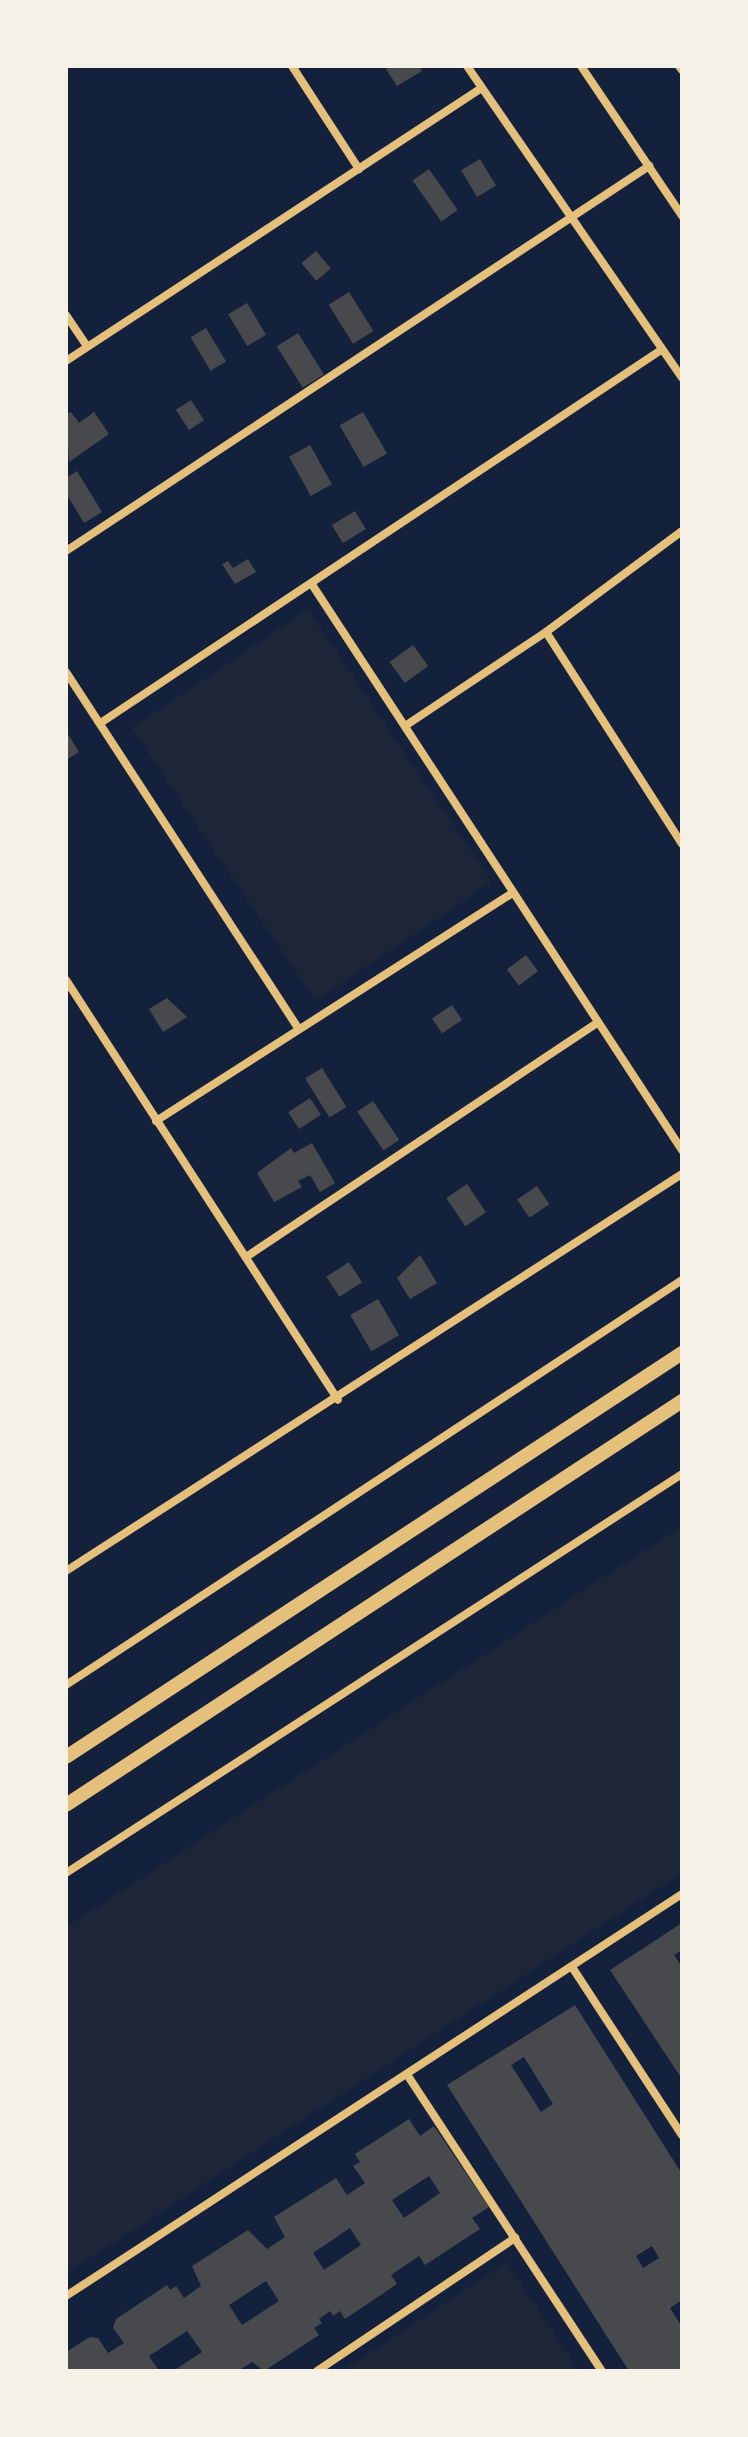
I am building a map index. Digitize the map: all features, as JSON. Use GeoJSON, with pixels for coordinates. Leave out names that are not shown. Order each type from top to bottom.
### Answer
{"type":"FeatureCollection","features":[{"type":"Feature","properties":{"kind":"street"},"geometry":{"type":"LineString","coordinates":[[292,66],[359,169]]}},
{"type":"Feature","properties":{"kind":"street"},"geometry":{"type":"LineString","coordinates":[[467,66],[682,378]]}},
{"type":"Feature","properties":{"kind":"street"},"geometry":{"type":"LineString","coordinates":[[594,66],[583,69],[682,216]]}},
{"type":"Feature","properties":{"kind":"street"},"geometry":{"type":"LineString","coordinates":[[66,361],[481,88]]}},
{"type":"Feature","properties":{"kind":"street"},"geometry":{"type":"LineString","coordinates":[[66,551],[649,166]]}},
{"type":"Feature","properties":{"kind":"street"},"geometry":{"type":"LineString","coordinates":[[66,315],[87,346]]}},
{"type":"Feature","properties":{"kind":"street"},"geometry":{"type":"LineString","coordinates":[[102,722],[313,586],[661,350]]}},
{"type":"Feature","properties":{"kind":"street"},"geometry":{"type":"LineString","coordinates":[[405,726],[546,632],[682,531]]}},
{"type":"Feature","properties":{"kind":"street"},"geometry":{"type":"LineString","coordinates":[[313,586],[682,1150]]}},
{"type":"Feature","properties":{"kind":"street"},"geometry":{"type":"LineString","coordinates":[[546,632],[682,844]]}},
{"type":"Feature","properties":{"kind":"street"},"geometry":{"type":"LineString","coordinates":[[66,672],[102,722],[297,1027]]}},
{"type":"Feature","properties":{"kind":"street"},"geometry":{"type":"LineString","coordinates":[[156,1121],[297,1027],[512,893]]}},
{"type":"Feature","properties":{"kind":"street"},"geometry":{"type":"LineString","coordinates":[[66,980],[338,1400]]}},
{"type":"Feature","properties":{"kind":"street"},"geometry":{"type":"LineString","coordinates":[[246,1257],[598,1022]]}},
{"type":"Feature","properties":{"kind":"street"},"geometry":{"type":"LineString","coordinates":[[66,1571],[338,1400],[682,1174]]}},
{"type":"Feature","properties":{"kind":"street"},"geometry":{"type":"LineString","coordinates":[[66,1685],[682,1280]]}},
{"type":"Feature","properties":{"kind":"street"},"geometry":{"type":"LineString","coordinates":[[66,1757],[682,1353]]}},
{"type":"Feature","properties":{"kind":"street"},"geometry":{"type":"LineString","coordinates":[[66,1805],[682,1401]]}},
{"type":"Feature","properties":{"kind":"street"},"geometry":{"type":"LineString","coordinates":[[66,1873],[682,1474]]}},
{"type":"Feature","properties":{"kind":"street"},"geometry":{"type":"LineString","coordinates":[[66,2296],[408,2076],[682,1894]]}},
{"type":"Feature","properties":{"kind":"street"},"geometry":{"type":"LineString","coordinates":[[572,1967],[682,2135]]}},
{"type":"Feature","properties":{"kind":"street"},"geometry":{"type":"LineString","coordinates":[[408,2076],[602,2371]]}},
{"type":"Feature","properties":{"kind":"street"},"geometry":{"type":"LineString","coordinates":[[317,2371],[515,2238]]}},
{"type":"Feature","properties":{"kind":"shaded area"},"geometry":{"type":"Polygon","coordinates":[[[308,609],[492,882],[315,1001],[131,728],[308,609]]]}},
{"type":"Feature","properties":{"kind":"shaded area"},"geometry":{"type":"Polygon","coordinates":[[[682,1526],[682,1873],[66,2274],[66,1927],[682,1526]]]}},
{"type":"Feature","properties":{"kind":"shaded area"},"geometry":{"type":"Polygon","coordinates":[[[507,2262],[579,2371],[341,2371],[507,2262]]]}},
{"type":"Feature","properties":{"kind":"building"},"geometry":{"type":"Polygon","coordinates":[[[391,66],[419,66],[422,71],[397,86],[386,69],[391,66]]]}},
{"type":"Feature","properties":{"kind":"building"},"geometry":{"type":"Polygon","coordinates":[[[480,159],[496,186],[477,197],[461,170],[480,159]]]}},
{"type":"Feature","properties":{"kind":"building"},"geometry":{"type":"Polygon","coordinates":[[[429,169],[458,210],[441,221],[413,180],[429,169]]]}},
{"type":"Feature","properties":{"kind":"building"},"geometry":{"type":"Polygon","coordinates":[[[316,251],[331,269],[316,281],[301,263],[316,251]]]}},
{"type":"Feature","properties":{"kind":"building"},"geometry":{"type":"Polygon","coordinates":[[[349,292],[373,331],[353,344],[329,305],[349,292]]]}},
{"type":"Feature","properties":{"kind":"building"},"geometry":{"type":"Polygon","coordinates":[[[247,303],[266,335],[247,346],[228,314],[247,303]]]}},
{"type":"Feature","properties":{"kind":"building"},"geometry":{"type":"Polygon","coordinates":[[[206,328],[226,361],[211,371],[191,337],[206,328]]]}},
{"type":"Feature","properties":{"kind":"building"},"geometry":{"type":"Polygon","coordinates":[[[298,333],[324,375],[303,388],[277,346],[298,333]]]}},
{"type":"Feature","properties":{"kind":"building"},"geometry":{"type":"Polygon","coordinates":[[[191,400],[204,420],[189,430],[176,410],[191,400]]]}},
{"type":"Feature","properties":{"kind":"building"},"geometry":{"type":"Polygon","coordinates":[[[71,412],[79,423],[94,412],[109,434],[69,462],[66,415],[71,412]]]}},
{"type":"Feature","properties":{"kind":"building"},"geometry":{"type":"Polygon","coordinates":[[[363,412],[387,454],[364,467],[340,426],[363,412]]]}},
{"type":"Feature","properties":{"kind":"building"},"geometry":{"type":"Polygon","coordinates":[[[310,445],[332,484],[311,496],[289,457],[310,445]]]}},
{"type":"Feature","properties":{"kind":"building"},"geometry":{"type":"Polygon","coordinates":[[[77,471],[102,512],[84,523],[66,493],[66,478],[77,471]]]}},
{"type":"Feature","properties":{"kind":"building"},"geometry":{"type":"Polygon","coordinates":[[[355,511],[366,529],[343,543],[332,525],[355,511]]]}},
{"type":"Feature","properties":{"kind":"building"},"geometry":{"type":"Polygon","coordinates":[[[248,559],[256,572],[235,584],[222,564],[228,561],[233,568],[248,559]]]}},
{"type":"Feature","properties":{"kind":"building"},"geometry":{"type":"Polygon","coordinates":[[[413,645],[428,666],[405,683],[390,662],[413,645]]]}},
{"type":"Feature","properties":{"kind":"building"},"geometry":{"type":"Polygon","coordinates":[[[66,731],[79,752],[66,760],[66,731]]]}},
{"type":"Feature","properties":{"kind":"building"},"geometry":{"type":"Polygon","coordinates":[[[526,955],[538,971],[519,985],[507,969],[526,955]]]}},
{"type":"Feature","properties":{"kind":"building"},"geometry":{"type":"Polygon","coordinates":[[[167,998],[187,1017],[163,1032],[149,1009],[167,998]]]}},
{"type":"Feature","properties":{"kind":"building"},"geometry":{"type":"Polygon","coordinates":[[[452,1005],[462,1020],[442,1033],[432,1018],[452,1005]]]}},
{"type":"Feature","properties":{"kind":"building"},"geometry":{"type":"Polygon","coordinates":[[[322,1068],[346,1107],[329,1118],[305,1079],[322,1068]]]}},
{"type":"Feature","properties":{"kind":"building"},"geometry":{"type":"Polygon","coordinates":[[[310,1098],[321,1115],[299,1129],[288,1112],[310,1098]]]}},
{"type":"Feature","properties":{"kind":"building"},"geometry":{"type":"Polygon","coordinates":[[[373,1101],[399,1140],[384,1151],[357,1112],[373,1101]]]}},
{"type":"Feature","properties":{"kind":"building"},"geometry":{"type":"Polygon","coordinates":[[[312,1143],[335,1183],[320,1192],[310,1175],[298,1181],[302,1187],[274,1202],[257,1173],[291,1148],[294,1153],[312,1143]]]}},
{"type":"Feature","properties":{"kind":"building"},"geometry":{"type":"Polygon","coordinates":[[[467,1184],[486,1212],[465,1226],[446,1198],[467,1184]]]}},
{"type":"Feature","properties":{"kind":"building"},"geometry":{"type":"Polygon","coordinates":[[[537,1186],[549,1204],[529,1218],[517,1199],[537,1186]]]}},
{"type":"Feature","properties":{"kind":"building"},"geometry":{"type":"Polygon","coordinates":[[[420,1255],[437,1283],[410,1299],[397,1278],[420,1255]]]}},
{"type":"Feature","properties":{"kind":"building"},"geometry":{"type":"Polygon","coordinates":[[[349,1262],[362,1282],[339,1297],[326,1277],[349,1262]]]}},
{"type":"Feature","properties":{"kind":"building"},"geometry":{"type":"Polygon","coordinates":[[[378,1299],[399,1335],[371,1351],[350,1315],[378,1299]]]}},
{"type":"Feature","properties":{"kind":"building"},"geometry":{"type":"Polygon","coordinates":[[[682,1923],[682,1950],[674,1955],[682,1967],[682,2079],[610,1970],[682,1923]]]}},
{"type":"Feature","properties":{"kind":"building"},"geometry":{"type":"Polygon","coordinates":[[[575,2005],[682,2174],[682,2300],[670,2308],[682,2327],[682,2371],[629,2371],[447,2085],[575,2005]],[[524,2057],[511,2065],[541,2112],[553,2104],[524,2057]],[[652,2246],[636,2256],[643,2268],[659,2258],[652,2246]]]}},
{"type":"Feature","properties":{"kind":"building"},"geometry":{"type":"Polygon","coordinates":[[[409,2119],[420,2136],[434,2126],[489,2207],[472,2218],[480,2229],[425,2265],[419,2256],[391,2275],[397,2284],[345,2319],[340,2311],[333,2316],[330,2311],[319,2319],[322,2323],[314,2328],[319,2335],[264,2371],[252,2362],[238,2371],[173,2371],[202,2352],[187,2331],[149,2356],[159,2371],[66,2371],[66,2352],[90,2337],[98,2338],[108,2353],[124,2343],[113,2328],[116,2319],[167,2285],[170,2290],[176,2286],[184,2298],[201,2286],[192,2266],[248,2230],[267,2249],[285,2237],[274,2217],[336,2178],[347,2195],[365,2183],[353,2166],[360,2162],[355,2154],[409,2119]],[[429,2176],[392,2200],[404,2218],[440,2193],[429,2176]],[[350,2228],[313,2253],[324,2270],[361,2245],[350,2228]],[[266,2281],[229,2305],[242,2325],[279,2301],[266,2281]]]}}]}
